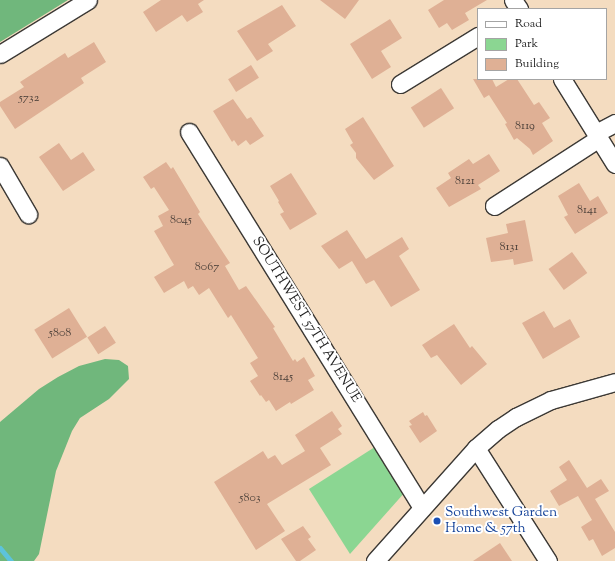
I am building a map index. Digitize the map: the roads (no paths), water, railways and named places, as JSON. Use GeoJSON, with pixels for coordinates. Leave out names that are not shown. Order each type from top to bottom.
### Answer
{"type":"FeatureCollection","features":[{"type":"Feature","properties":{"kind":"street"},"geometry":{"type":"LineString","coordinates":[[0,54],[88,0]]}},
{"type":"Feature","properties":{"kind":"street"},"geometry":{"type":"LineString","coordinates":[[400,84],[477,37]]}},
{"type":"Feature","properties":{"kind":"street"},"geometry":{"type":"LineString","coordinates":[[563,80],[615,164]]}},
{"type":"Feature","properties":{"kind":"street"},"geometry":{"type":"LineString","coordinates":[[494,206],[615,123]]}},
{"type":"Feature","properties":{"kind":"street","name":"SOUTHWEST 57TH AVENUE"},"geometry":{"type":"LineString","coordinates":[[189,132],[422,508]]}},
{"type":"Feature","properties":{"kind":"street"},"geometry":{"type":"LineString","coordinates":[[0,166],[28,214]]}},
{"type":"Feature","properties":{"kind":"street"},"geometry":{"type":"LineString","coordinates":[[375,561],[476,448],[504,425],[551,400],[615,382]]}},
{"type":"Feature","properties":{"kind":"street"},"geometry":{"type":"LineString","coordinates":[[476,448],[548,561]]}},
{"type":"Feature","properties":{"kind":"waterway"},"geometry":{"type":"LineString","coordinates":[[0,548],[11,561]]}},
{"type":"Feature","properties":{"kind":"place","name":"Southwest Garden Home & 57th"},"geometry":{"type":"Point","coordinates":[437,521]}}]}
